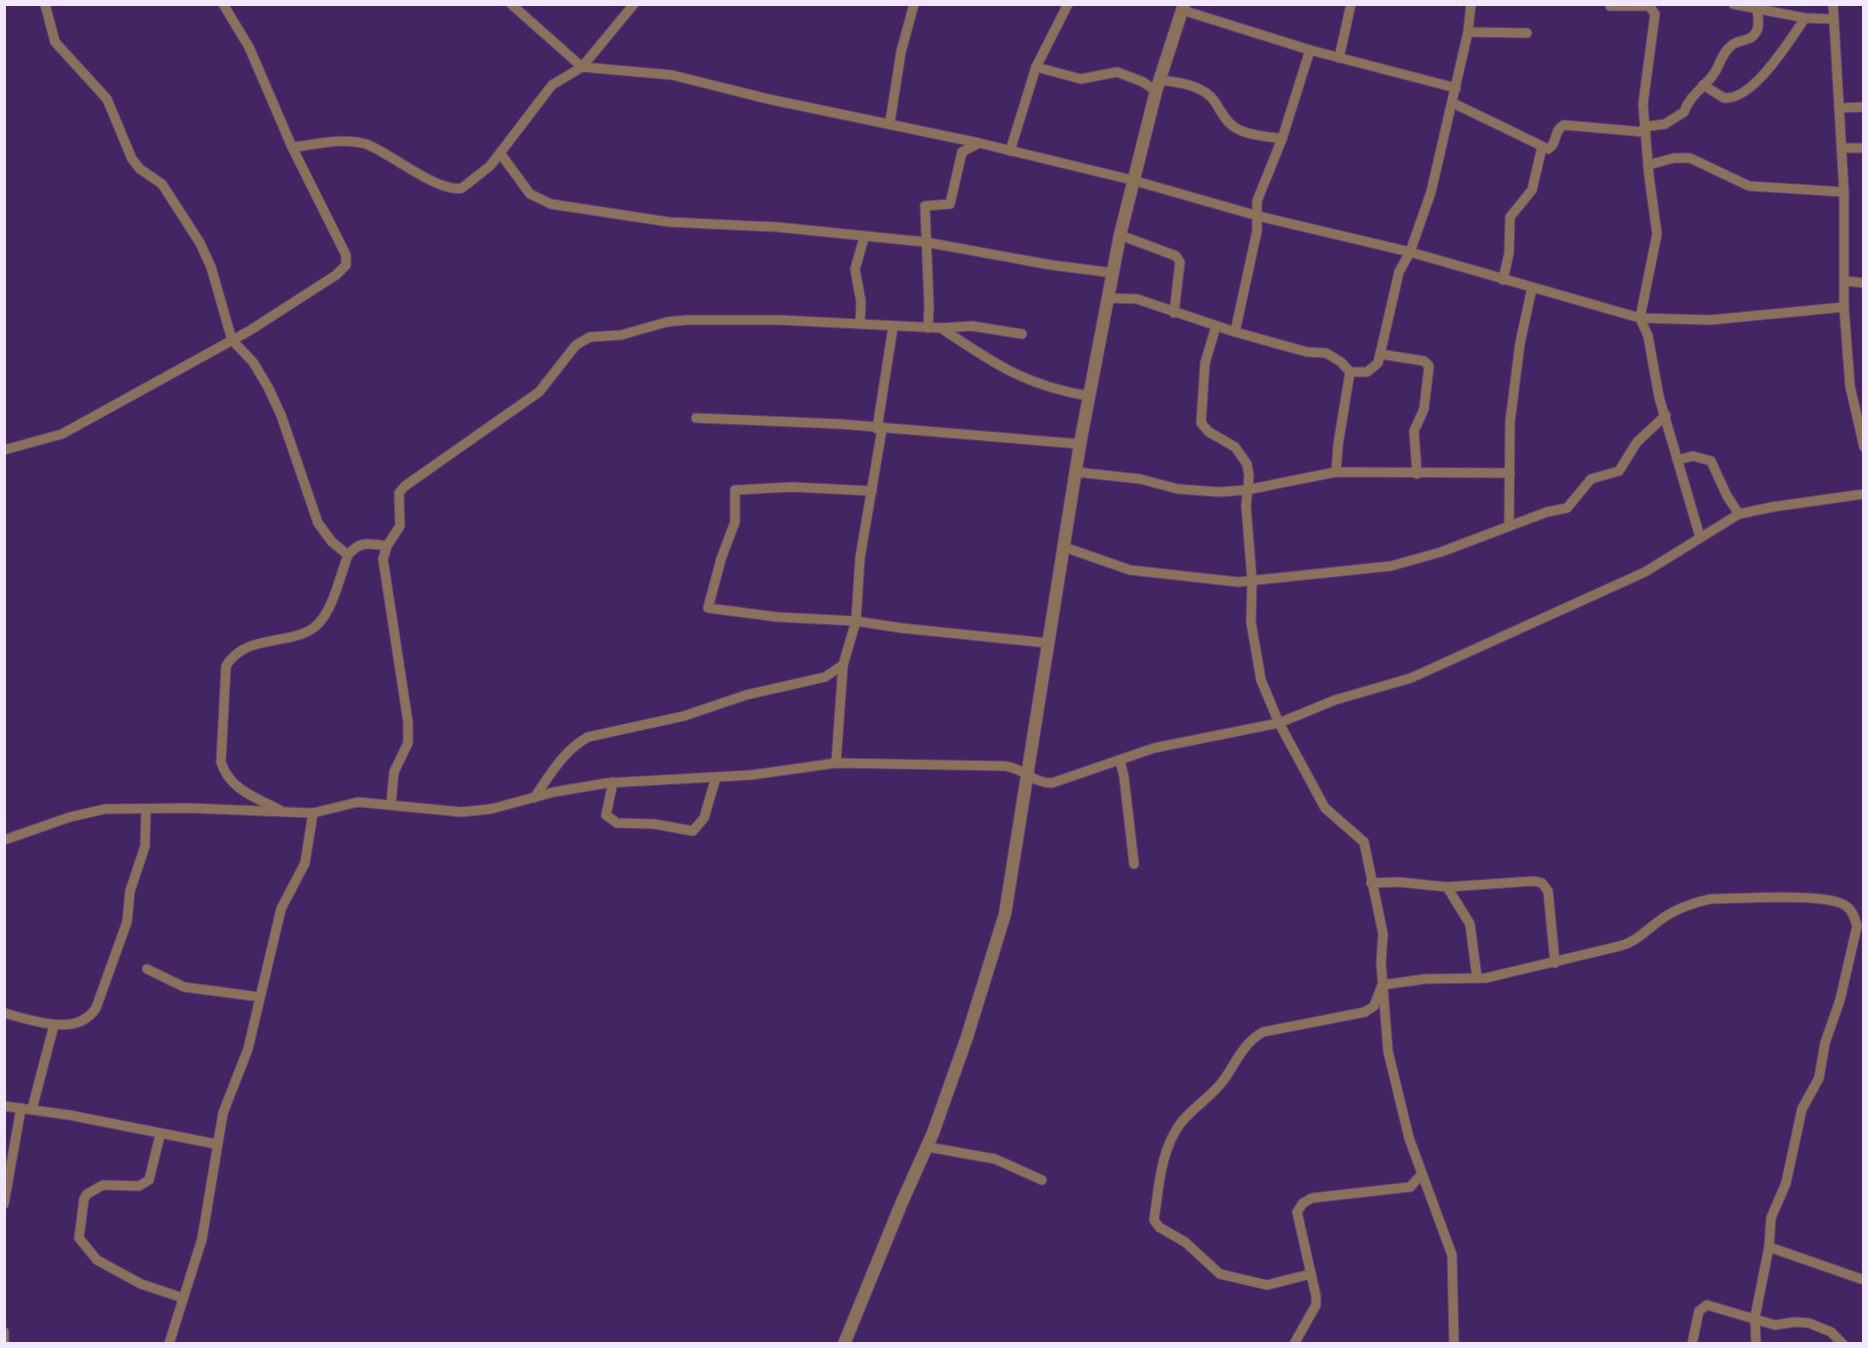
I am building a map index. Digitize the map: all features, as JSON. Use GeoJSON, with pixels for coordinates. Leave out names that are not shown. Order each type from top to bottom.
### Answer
{"type":"FeatureCollection","features":[{"type":"Feature","properties":{"kind":"street"},"geometry":{"type":"LineString","coordinates":[[45,4],[55,42],[107,99],[132,159],[140,169],[162,184],[200,243],[211,267],[232,340],[252,362],[268,387],[281,415],[318,524],[332,542],[348,555]]}},
{"type":"Feature","properties":{"kind":"street"},"geometry":{"type":"LineString","coordinates":[[4,450],[62,434],[232,340],[336,275],[346,265],[346,255],[292,147],[249,47],[223,4]]}},
{"type":"Feature","properties":{"kind":"street"},"geometry":{"type":"LineString","coordinates":[[511,4],[582,67],[672,75],[768,99],[890,122],[979,143],[1132,180],[1258,216],[1410,252],[1640,318],[1710,320],[1844,307]]}},
{"type":"Feature","properties":{"kind":"street"},"geometry":{"type":"LineString","coordinates":[[292,147],[351,141],[367,145],[454,189],[462,188],[490,166],[552,85],[582,67],[634,4]]}},
{"type":"Feature","properties":{"kind":"street"},"geometry":{"type":"LineString","coordinates":[[890,122],[901,52],[914,4]]}},
{"type":"Feature","properties":{"kind":"street"},"geometry":{"type":"LineString","coordinates":[[1010,151],[1036,67],[1068,4]]}},
{"type":"Feature","properties":{"kind":"street"},"geometry":{"type":"LineString","coordinates":[[1339,58],[1351,4]]}},
{"type":"Feature","properties":{"kind":"street"},"geometry":{"type":"LineString","coordinates":[[1108,298],[1122,296],[1137,299],[1235,332],[1307,352],[1326,353],[1341,362],[1350,372],[1367,372],[1378,363],[1399,272],[1410,252],[1431,192],[1453,103],[1468,32],[1471,4]]}},
{"type":"Feature","properties":{"kind":"street"},"geometry":{"type":"LineString","coordinates":[[1612,4],[1610,6],[1652,7],[1644,130],[1657,234],[1640,318],[1648,336],[1654,379],[1700,537]]}},
{"type":"Feature","properties":{"kind":"street"},"geometry":{"type":"LineString","coordinates":[[1733,4],[1805,18],[1833,19]]}},
{"type":"Feature","properties":{"kind":"street"},"geometry":{"type":"LineString","coordinates":[[1833,4],[1844,192],[1846,281],[1844,307],[1850,386],[1863,447]]}},
{"type":"Feature","properties":{"kind":"street"},"geometry":{"type":"LineString","coordinates":[[844,1344],[927,1147],[967,1037],[1005,914],[1080,444],[1120,235],[1132,180],[1183,7],[1310,50],[1456,88]]}},
{"type":"Feature","properties":{"kind":"street"},"geometry":{"type":"LineString","coordinates":[[1453,103],[1542,147],[1551,147],[1557,131],[1564,125],[1644,130],[1679,117],[1684,112],[1687,100],[1714,73],[1721,57],[1731,46],[1754,35],[1758,20],[1757,9]]}},
{"type":"Feature","properties":{"kind":"street"},"geometry":{"type":"LineString","coordinates":[[1703,85],[1724,98],[1738,96],[1777,60],[1805,18]]}},
{"type":"Feature","properties":{"kind":"street"},"geometry":{"type":"LineString","coordinates":[[1468,32],[1527,33]]}},
{"type":"Feature","properties":{"kind":"street"},"geometry":{"type":"LineString","coordinates":[[1235,332],[1257,231],[1257,201],[1282,139],[1310,50]]}},
{"type":"Feature","properties":{"kind":"street"},"geometry":{"type":"LineString","coordinates":[[1036,67],[1081,79],[1117,72],[1158,86],[1181,82],[1204,92],[1213,99],[1229,124],[1240,130],[1282,139]]}},
{"type":"Feature","properties":{"kind":"street"},"geometry":{"type":"LineString","coordinates":[[1839,108],[1863,107]]}},
{"type":"Feature","properties":{"kind":"street"},"geometry":{"type":"LineString","coordinates":[[928,328],[925,206],[950,204],[962,152],[979,143]]}},
{"type":"Feature","properties":{"kind":"street"},"geometry":{"type":"LineString","coordinates":[[1503,280],[1509,253],[1510,217],[1532,190],[1542,147]]}},
{"type":"Feature","properties":{"kind":"street"},"geometry":{"type":"LineString","coordinates":[[1841,148],[1863,148]]}},
{"type":"Feature","properties":{"kind":"street"},"geometry":{"type":"LineString","coordinates":[[500,153],[530,194],[551,204],[669,222],[777,227],[864,238],[925,242],[1051,265],[1114,273]]}},
{"type":"Feature","properties":{"kind":"street"},"geometry":{"type":"LineString","coordinates":[[1648,165],[1674,158],[1689,158],[1749,186],[1844,192]]}},
{"type":"Feature","properties":{"kind":"street"},"geometry":{"type":"LineString","coordinates":[[1120,235],[1176,256],[1180,262],[1174,313]]}},
{"type":"Feature","properties":{"kind":"street"},"geometry":{"type":"LineString","coordinates":[[860,324],[861,302],[855,269],[864,238]]}},
{"type":"Feature","properties":{"kind":"street"},"geometry":{"type":"LineString","coordinates":[[928,258],[938,244]]}},
{"type":"Feature","properties":{"kind":"street"},"geometry":{"type":"LineString","coordinates":[[1846,281],[1863,283]]}},
{"type":"Feature","properties":{"kind":"street"},"geometry":{"type":"LineString","coordinates":[[1509,526],[1510,422],[1520,343],[1532,288]]}},
{"type":"Feature","properties":{"kind":"street"},"geometry":{"type":"LineString","coordinates":[[391,804],[394,772],[408,743],[408,722],[382,559],[387,546],[400,526],[397,500],[405,486],[539,392],[582,340],[590,337],[621,335],[667,322],[686,320],[780,320],[928,328],[972,326],[1022,334]]}},
{"type":"Feature","properties":{"kind":"street"},"geometry":{"type":"LineString","coordinates":[[1216,326],[1205,363],[1202,423],[1209,432],[1235,447],[1243,456],[1250,476],[1246,490],[1252,580],[1251,622],[1257,666],[1279,723],[1325,808],[1364,842],[1383,934],[1382,985],[1388,1051],[1409,1138],[1452,1255],[1454,1344]]}},
{"type":"Feature","properties":{"kind":"street"},"geometry":{"type":"LineString","coordinates":[[836,763],[843,665],[856,621],[860,558],[872,491],[893,327]]}},
{"type":"Feature","properties":{"kind":"street"},"geometry":{"type":"LineString","coordinates":[[941,328],[1019,377],[1061,391],[1089,396]]}},
{"type":"Feature","properties":{"kind":"street"},"geometry":{"type":"LineString","coordinates":[[1380,354],[1424,361],[1429,366],[1424,409],[1414,431],[1417,474]]}},
{"type":"Feature","properties":{"kind":"street"},"geometry":{"type":"LineString","coordinates":[[1336,472],[1350,372]]}},
{"type":"Feature","properties":{"kind":"street"},"geometry":{"type":"LineString","coordinates":[[1064,547],[1144,573],[1238,582],[1390,566],[1441,552],[1509,526],[1567,508],[1592,479],[1619,471],[1637,442],[1666,415]]}},
{"type":"Feature","properties":{"kind":"street"},"geometry":{"type":"LineString","coordinates":[[696,418],[840,424],[1080,444]]}},
{"type":"Feature","properties":{"kind":"street"},"geometry":{"type":"LineString","coordinates":[[1677,460],[1693,456],[1711,461],[1727,496],[1739,514]]}},
{"type":"Feature","properties":{"kind":"street"},"geometry":{"type":"LineString","coordinates":[[1076,471],[1140,479],[1187,490],[1246,490],[1336,472],[1510,473]]}},
{"type":"Feature","properties":{"kind":"street"},"geometry":{"type":"LineString","coordinates":[[872,491],[793,487],[735,490],[735,522],[707,604],[712,610],[856,621],[1048,643]]}},
{"type":"Feature","properties":{"kind":"street"},"geometry":{"type":"LineString","coordinates":[[4,840],[88,812],[146,808],[314,813],[352,803],[391,804],[461,813],[491,809],[554,792],[613,782],[716,777],[836,763],[1005,766],[1027,772],[1040,783],[1052,783],[1173,743],[1279,723],[1335,700],[1399,682],[1645,572],[1739,514],[1863,494]]}},
{"type":"Feature","properties":{"kind":"street"},"geometry":{"type":"LineString","coordinates":[[282,812],[233,784],[226,777],[221,762],[226,666],[233,654],[246,648],[309,631],[325,615],[348,555],[362,543],[387,546]]}},
{"type":"Feature","properties":{"kind":"street"},"geometry":{"type":"LineString","coordinates":[[534,798],[568,751],[588,737],[684,716],[746,695],[816,680],[843,665]]}},
{"type":"Feature","properties":{"kind":"street"},"geometry":{"type":"LineString","coordinates":[[1120,761],[1125,777],[1134,864]]}},
{"type":"Feature","properties":{"kind":"street"},"geometry":{"type":"LineString","coordinates":[[613,782],[606,814],[609,820],[617,823],[654,824],[693,831],[704,818],[716,777]]}},
{"type":"Feature","properties":{"kind":"street"},"geometry":{"type":"LineString","coordinates":[[546,781],[554,792]]}},
{"type":"Feature","properties":{"kind":"street"},"geometry":{"type":"LineString","coordinates":[[4,1013],[54,1025],[77,1023],[90,1018],[96,1008],[127,922],[130,891],[145,846],[146,808]]}},
{"type":"Feature","properties":{"kind":"street"},"geometry":{"type":"LineString","coordinates":[[169,1344],[202,1239],[216,1144],[227,1100],[248,1049],[281,909],[305,863],[314,813]]}},
{"type":"Feature","properties":{"kind":"street"},"geometry":{"type":"LineString","coordinates":[[1371,883],[1447,887],[1534,881],[1542,883],[1548,891],[1555,963]]}},
{"type":"Feature","properties":{"kind":"street"},"geometry":{"type":"LineString","coordinates":[[1447,887],[1470,924],[1477,978]]}},
{"type":"Feature","properties":{"kind":"street"},"geometry":{"type":"LineString","coordinates":[[1382,985],[1511,974],[1632,943],[1661,919],[1694,903],[1710,899],[1821,898],[1846,905],[1854,915],[1857,926],[1840,1000],[1825,1043],[1819,1078],[1802,1109],[1786,1183],[1771,1218],[1769,1247],[1755,1317],[1756,1344]]}},
{"type":"Feature","properties":{"kind":"street"},"geometry":{"type":"LineString","coordinates":[[147,969],[184,987],[260,997]]}},
{"type":"Feature","properties":{"kind":"street"},"geometry":{"type":"LineString","coordinates":[[1311,1274],[1267,1285],[1220,1274],[1185,1242],[1159,1227],[1154,1220],[1163,1156],[1181,1122],[1222,1082],[1254,1036],[1263,1032],[1365,1012],[1374,1006],[1382,985]]}},
{"type":"Feature","properties":{"kind":"street"},"geometry":{"type":"LineString","coordinates":[[32,1109],[54,1025]]}},
{"type":"Feature","properties":{"kind":"street"},"geometry":{"type":"LineString","coordinates":[[4,1106],[32,1109],[216,1144]]}},
{"type":"Feature","properties":{"kind":"street"},"geometry":{"type":"LineString","coordinates":[[4,1204],[21,1108]]}},
{"type":"Feature","properties":{"kind":"street"},"geometry":{"type":"LineString","coordinates":[[160,1135],[150,1180],[139,1186],[103,1185],[87,1194],[78,1232],[79,1238],[104,1265],[141,1284],[183,1298]]}},
{"type":"Feature","properties":{"kind":"street"},"geometry":{"type":"LineString","coordinates":[[927,1147],[1013,1164],[1042,1180]]}},
{"type":"Feature","properties":{"kind":"street"},"geometry":{"type":"LineString","coordinates":[[1294,1344],[1316,1305],[1297,1212],[1303,1203],[1312,1198],[1401,1189],[1414,1185],[1421,1175]]}},
{"type":"Feature","properties":{"kind":"street"},"geometry":{"type":"LineString","coordinates":[[1769,1247],[1863,1280]]}},
{"type":"Feature","properties":{"kind":"street"},"geometry":{"type":"LineString","coordinates":[[1692,1344],[1699,1311],[1707,1305],[1755,1317],[1775,1325],[1795,1322],[1809,1323],[1831,1332],[1843,1344]]}},
{"type":"Feature","properties":{"kind":"street"},"geometry":{"type":"LineString","coordinates":[[4,1332],[4,1343]]}}]}
